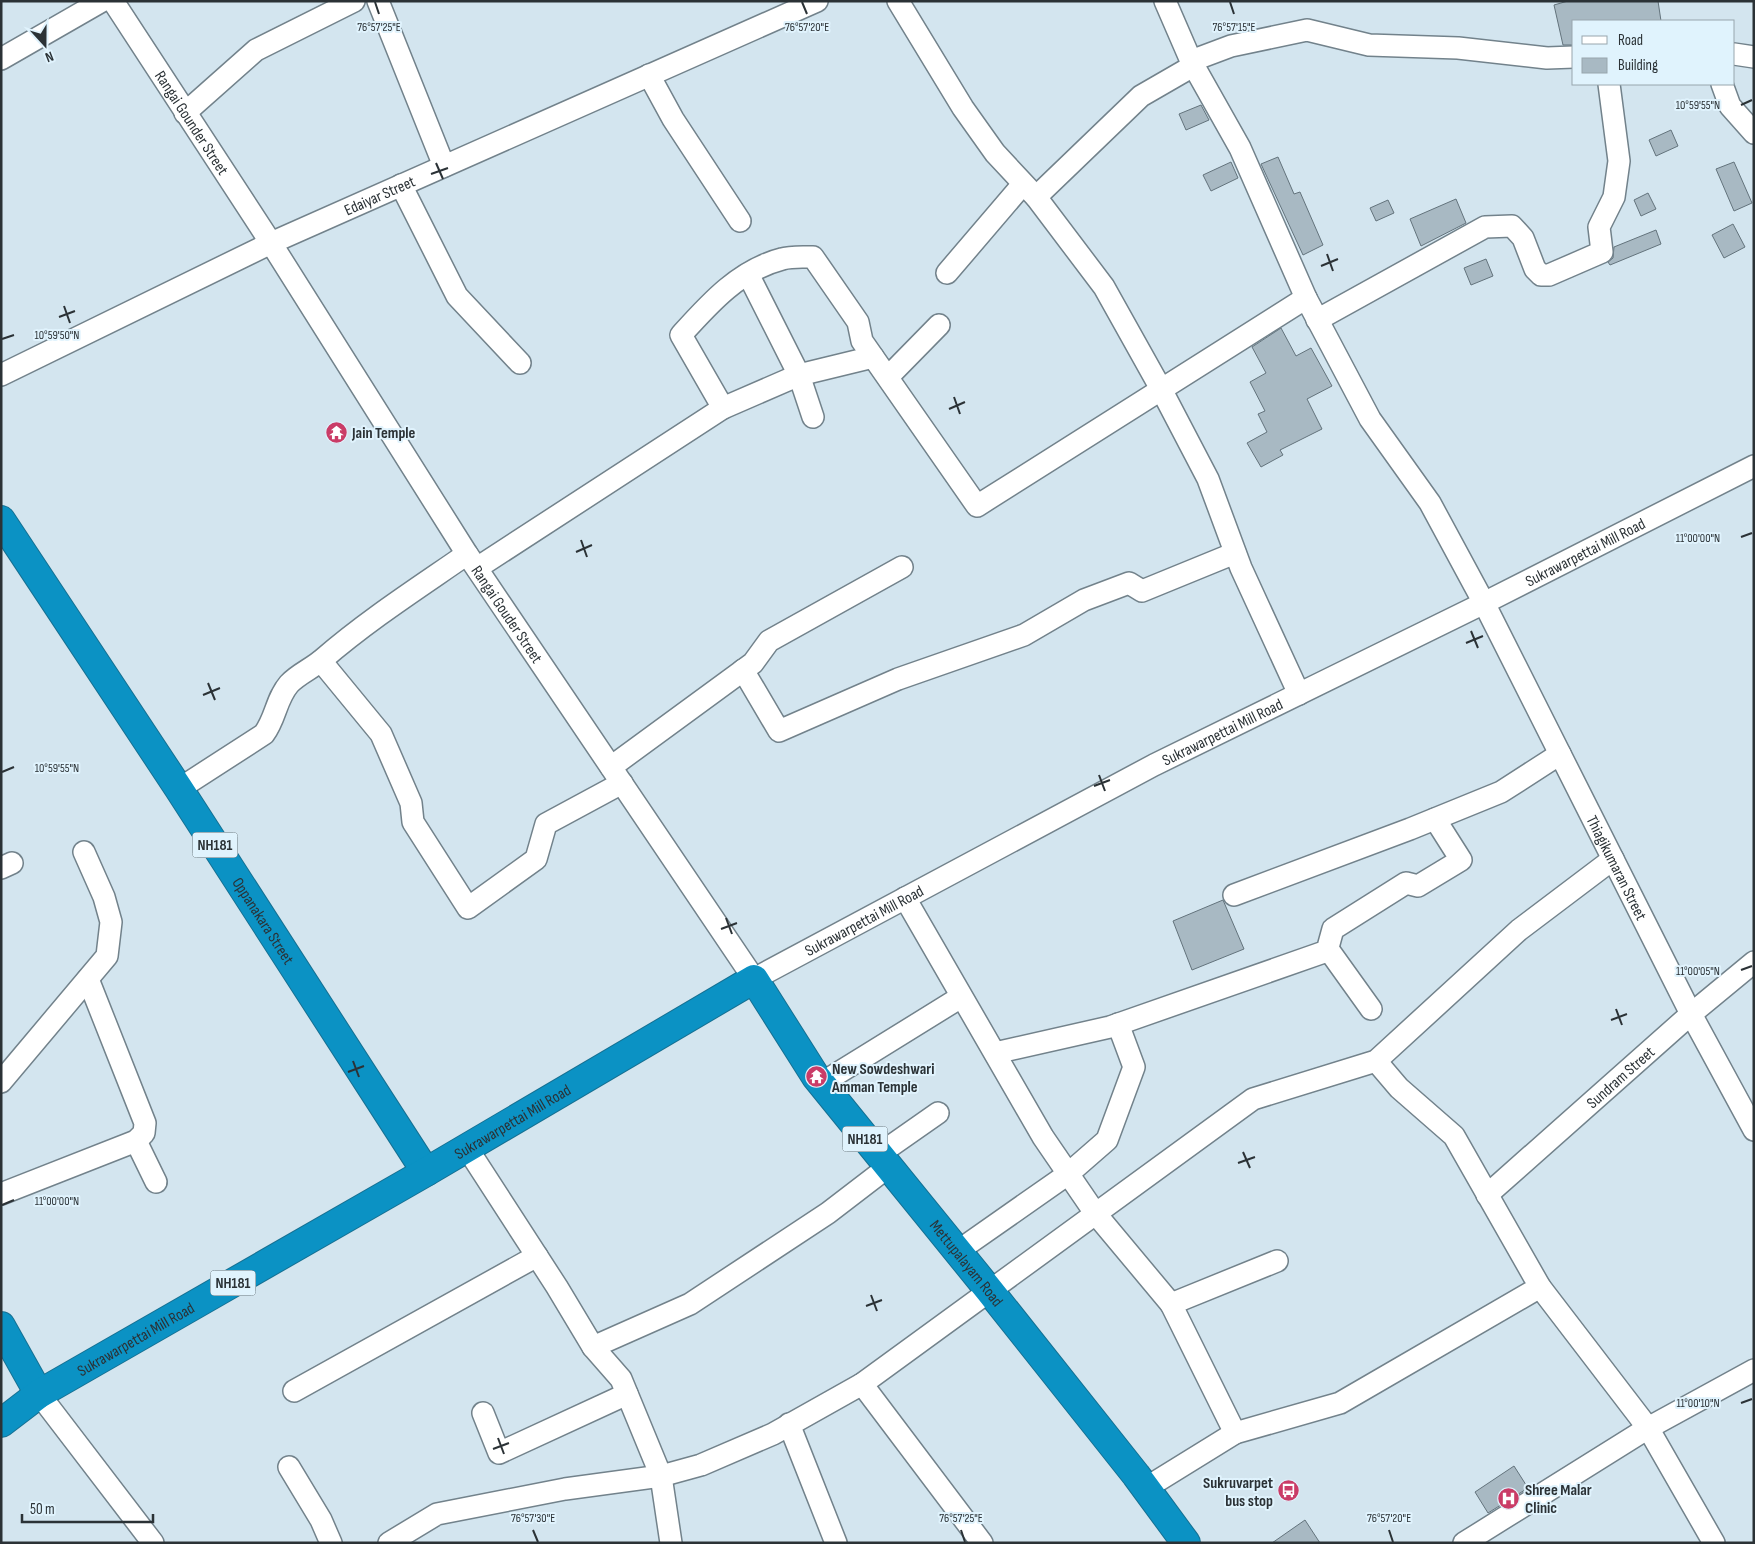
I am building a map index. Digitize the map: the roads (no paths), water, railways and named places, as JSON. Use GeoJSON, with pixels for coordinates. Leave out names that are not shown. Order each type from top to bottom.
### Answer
{"type":"FeatureCollection","features":[{"type":"Feature","properties":{"kind":"highway","name":"Oppanakara Street"},"geometry":{"type":"LineString","coordinates":[[1,520],[179,789],[426,1172]]}},
{"type":"Feature","properties":{"kind":"highway","name":"Mettupalayam Road"},"geometry":{"type":"LineString","coordinates":[[754,979],[822,1083],[1146,1488],[1186,1543]]}},
{"type":"Feature","properties":{"kind":"highway","name":"Sukrawarpettai Mill Road"},"geometry":{"type":"LineString","coordinates":[[1,1423],[39,1394],[426,1172],[754,979]]}},
{"type":"Feature","properties":{"kind":"highway"},"geometry":{"type":"LineString","coordinates":[[1,1326],[39,1394]]}},
{"type":"Feature","properties":{"kind":"street"},"geometry":{"type":"LineString","coordinates":[[1,59],[102,1]]}},
{"type":"Feature","properties":{"kind":"street","name":"Rangai Gounder Street"},"geometry":{"type":"LineString","coordinates":[[113,1],[271,243]]}},
{"type":"Feature","properties":{"kind":"street"},"geometry":{"type":"LineString","coordinates":[[186,113],[256,50],[354,1]]}},
{"type":"Feature","properties":{"kind":"street"},"geometry":{"type":"LineString","coordinates":[[378,1],[444,166]]}},
{"type":"Feature","properties":{"kind":"street","name":"Edaiyar Street"},"geometry":{"type":"LineString","coordinates":[[1,375],[271,243],[817,1]]}},
{"type":"Feature","properties":{"kind":"street"},"geometry":{"type":"LineString","coordinates":[[898,1],[963,108],[995,153],[1030,190],[1104,287],[1161,389],[1208,479],[1235,553],[1299,694]]}},
{"type":"Feature","properties":{"kind":"street","name":"Thiagikumaran Street"},"geometry":{"type":"LineString","coordinates":[[1165,1],[1192,63],[1240,148],[1306,298],[1370,419],[1430,503],[1484,603],[1691,1014],[1754,1130]]}},
{"type":"Feature","properties":{"kind":"street"},"geometry":{"type":"LineString","coordinates":[[947,272],[1030,190],[1141,96],[1192,63],[1231,46],[1308,30],[1369,45],[1458,48],[1546,58],[1572,57]]}},
{"type":"Feature","properties":{"kind":"street"},"geometry":{"type":"LineString","coordinates":[[1735,54],[1754,57]]}},
{"type":"Feature","properties":{"kind":"street"},"geometry":{"type":"LineString","coordinates":[[649,75],[673,119],[740,221]]}},
{"type":"Feature","properties":{"kind":"street"},"geometry":{"type":"LineString","coordinates":[[1318,320],[1485,227],[1512,226],[1522,238],[1535,268],[1541,275],[1549,275],[1602,252],[1599,227],[1614,196],[1619,161],[1609,85]]}},
{"type":"Feature","properties":{"kind":"street"},"geometry":{"type":"LineString","coordinates":[[1722,85],[1730,106],[1754,133]]}},
{"type":"Feature","properties":{"kind":"street"},"geometry":{"type":"LineString","coordinates":[[402,185],[457,296],[520,363]]}},
{"type":"Feature","properties":{"kind":"street","name":"Rangai Gouder Street"},"geometry":{"type":"LineString","coordinates":[[271,243],[472,561],[754,979]]}},
{"type":"Feature","properties":{"kind":"street"},"geometry":{"type":"LineString","coordinates":[[723,408],[681,335],[714,298],[748,274],[782,259],[813,257],[858,322],[862,341],[977,506],[1306,298]]}},
{"type":"Feature","properties":{"kind":"street"},"geometry":{"type":"LineString","coordinates":[[748,274],[799,375],[813,417]]}},
{"type":"Feature","properties":{"kind":"street"},"geometry":{"type":"LineString","coordinates":[[888,377],[939,325]]}},
{"type":"Feature","properties":{"kind":"street"},"geometry":{"type":"LineString","coordinates":[[179,789],[264,734],[273,721],[279,698],[290,683],[321,661],[345,639],[723,408],[799,375],[874,357]]}},
{"type":"Feature","properties":{"kind":"street","name":"Sukrawarpettai Mill Road"},"geometry":{"type":"LineString","coordinates":[[754,979],[1154,765],[1484,603],[1754,466]]}},
{"type":"Feature","properties":{"kind":"street"},"geometry":{"type":"LineString","coordinates":[[743,670],[779,731],[898,680],[1024,636],[1084,600],[1129,583],[1142,591],[1235,553]]}},
{"type":"Feature","properties":{"kind":"street"},"geometry":{"type":"LineString","coordinates":[[321,661],[381,734],[411,803],[413,822],[468,908],[536,858],[546,824],[616,775],[753,663],[769,641],[902,568]]}},
{"type":"Feature","properties":{"kind":"street"},"geometry":{"type":"LineString","coordinates":[[1234,895],[1501,792],[1560,754]]}},
{"type":"Feature","properties":{"kind":"street"},"geometry":{"type":"LineString","coordinates":[[995,1053],[1118,1024],[1327,951],[1333,929],[1406,883],[1418,886],[1462,860],[1435,819]]}},
{"type":"Feature","properties":{"kind":"street"},"geometry":{"type":"LineString","coordinates":[[1,1082],[107,956],[111,922],[104,897],[84,852]]}},
{"type":"Feature","properties":{"kind":"street"},"geometry":{"type":"LineString","coordinates":[[389,1543],[438,1514],[565,1489],[661,1476],[701,1464],[789,1424],[862,1384],[1253,1099],[1376,1060],[1520,930],[1614,859]]}},
{"type":"Feature","properties":{"kind":"street"},"geometry":{"type":"LineString","coordinates":[[905,898],[1043,1137],[1095,1213],[1171,1304],[1234,1433]]}},
{"type":"Feature","properties":{"kind":"street"},"geometry":{"type":"LineString","coordinates":[[1328,949],[1371,1010]]}},
{"type":"Feature","properties":{"kind":"street","name":"Sundram Street"},"geometry":{"type":"LineString","coordinates":[[1487,1196],[1691,1014],[1754,962]]}},
{"type":"Feature","properties":{"kind":"street"},"geometry":{"type":"LineString","coordinates":[[1,1194],[136,1141],[144,1132],[145,1124],[88,979]]}},
{"type":"Feature","properties":{"kind":"street"},"geometry":{"type":"LineString","coordinates":[[822,1083],[961,997]]}},
{"type":"Feature","properties":{"kind":"street"},"geometry":{"type":"LineString","coordinates":[[958,1251],[1068,1174],[1106,1140],[1134,1067],[1118,1024]]}},
{"type":"Feature","properties":{"kind":"street"},"geometry":{"type":"LineString","coordinates":[[1376,1060],[1399,1088],[1454,1136],[1540,1287],[1648,1428],[1714,1543]]}},
{"type":"Feature","properties":{"kind":"street"},"geometry":{"type":"LineString","coordinates":[[593,1347],[690,1304],[828,1213],[938,1113]]}},
{"type":"Feature","properties":{"kind":"street"},"geometry":{"type":"LineString","coordinates":[[136,1141],[156,1182]]}},
{"type":"Feature","properties":{"kind":"street"},"geometry":{"type":"LineString","coordinates":[[467,1148],[593,1347],[621,1379],[661,1476],[671,1543]]}},
{"type":"Feature","properties":{"kind":"street"},"geometry":{"type":"LineString","coordinates":[[294,1391],[537,1256]]}},
{"type":"Feature","properties":{"kind":"street"},"geometry":{"type":"LineString","coordinates":[[1171,1304],[1277,1261]]}},
{"type":"Feature","properties":{"kind":"street"},"geometry":{"type":"LineString","coordinates":[[1146,1488],[1234,1433],[1340,1402],[1540,1287]]}},
{"type":"Feature","properties":{"kind":"street"},"geometry":{"type":"LineString","coordinates":[[1464,1543],[1648,1428],[1754,1370]]}},
{"type":"Feature","properties":{"kind":"street"},"geometry":{"type":"LineString","coordinates":[[862,1384],[982,1543]]}},
{"type":"Feature","properties":{"kind":"street"},"geometry":{"type":"LineString","coordinates":[[39,1394],[153,1543]]}},
{"type":"Feature","properties":{"kind":"street"},"geometry":{"type":"LineString","coordinates":[[483,1413],[499,1453],[627,1394]]}},
{"type":"Feature","properties":{"kind":"street"},"geometry":{"type":"LineString","coordinates":[[789,1424],[836,1543]]}},
{"type":"Feature","properties":{"kind":"street"},"geometry":{"type":"LineString","coordinates":[[289,1467],[321,1520],[331,1543]]}},
{"type":"Feature","properties":{"kind":"place","name":"Jain Temple"},"geometry":{"type":"Point","coordinates":[336,432]}},
{"type":"Feature","properties":{"kind":"place","name":"New Sowdeshwari Amman Temple"},"geometry":{"type":"Point","coordinates":[816,1077]}},
{"type":"Feature","properties":{"kind":"place","name":"Sukruvarpet bus stop"},"geometry":{"type":"Point","coordinates":[1289,1491]}},
{"type":"Feature","properties":{"kind":"place","name":"Shree Malar Clinic"},"geometry":{"type":"Point","coordinates":[1509,1498]}}]}
